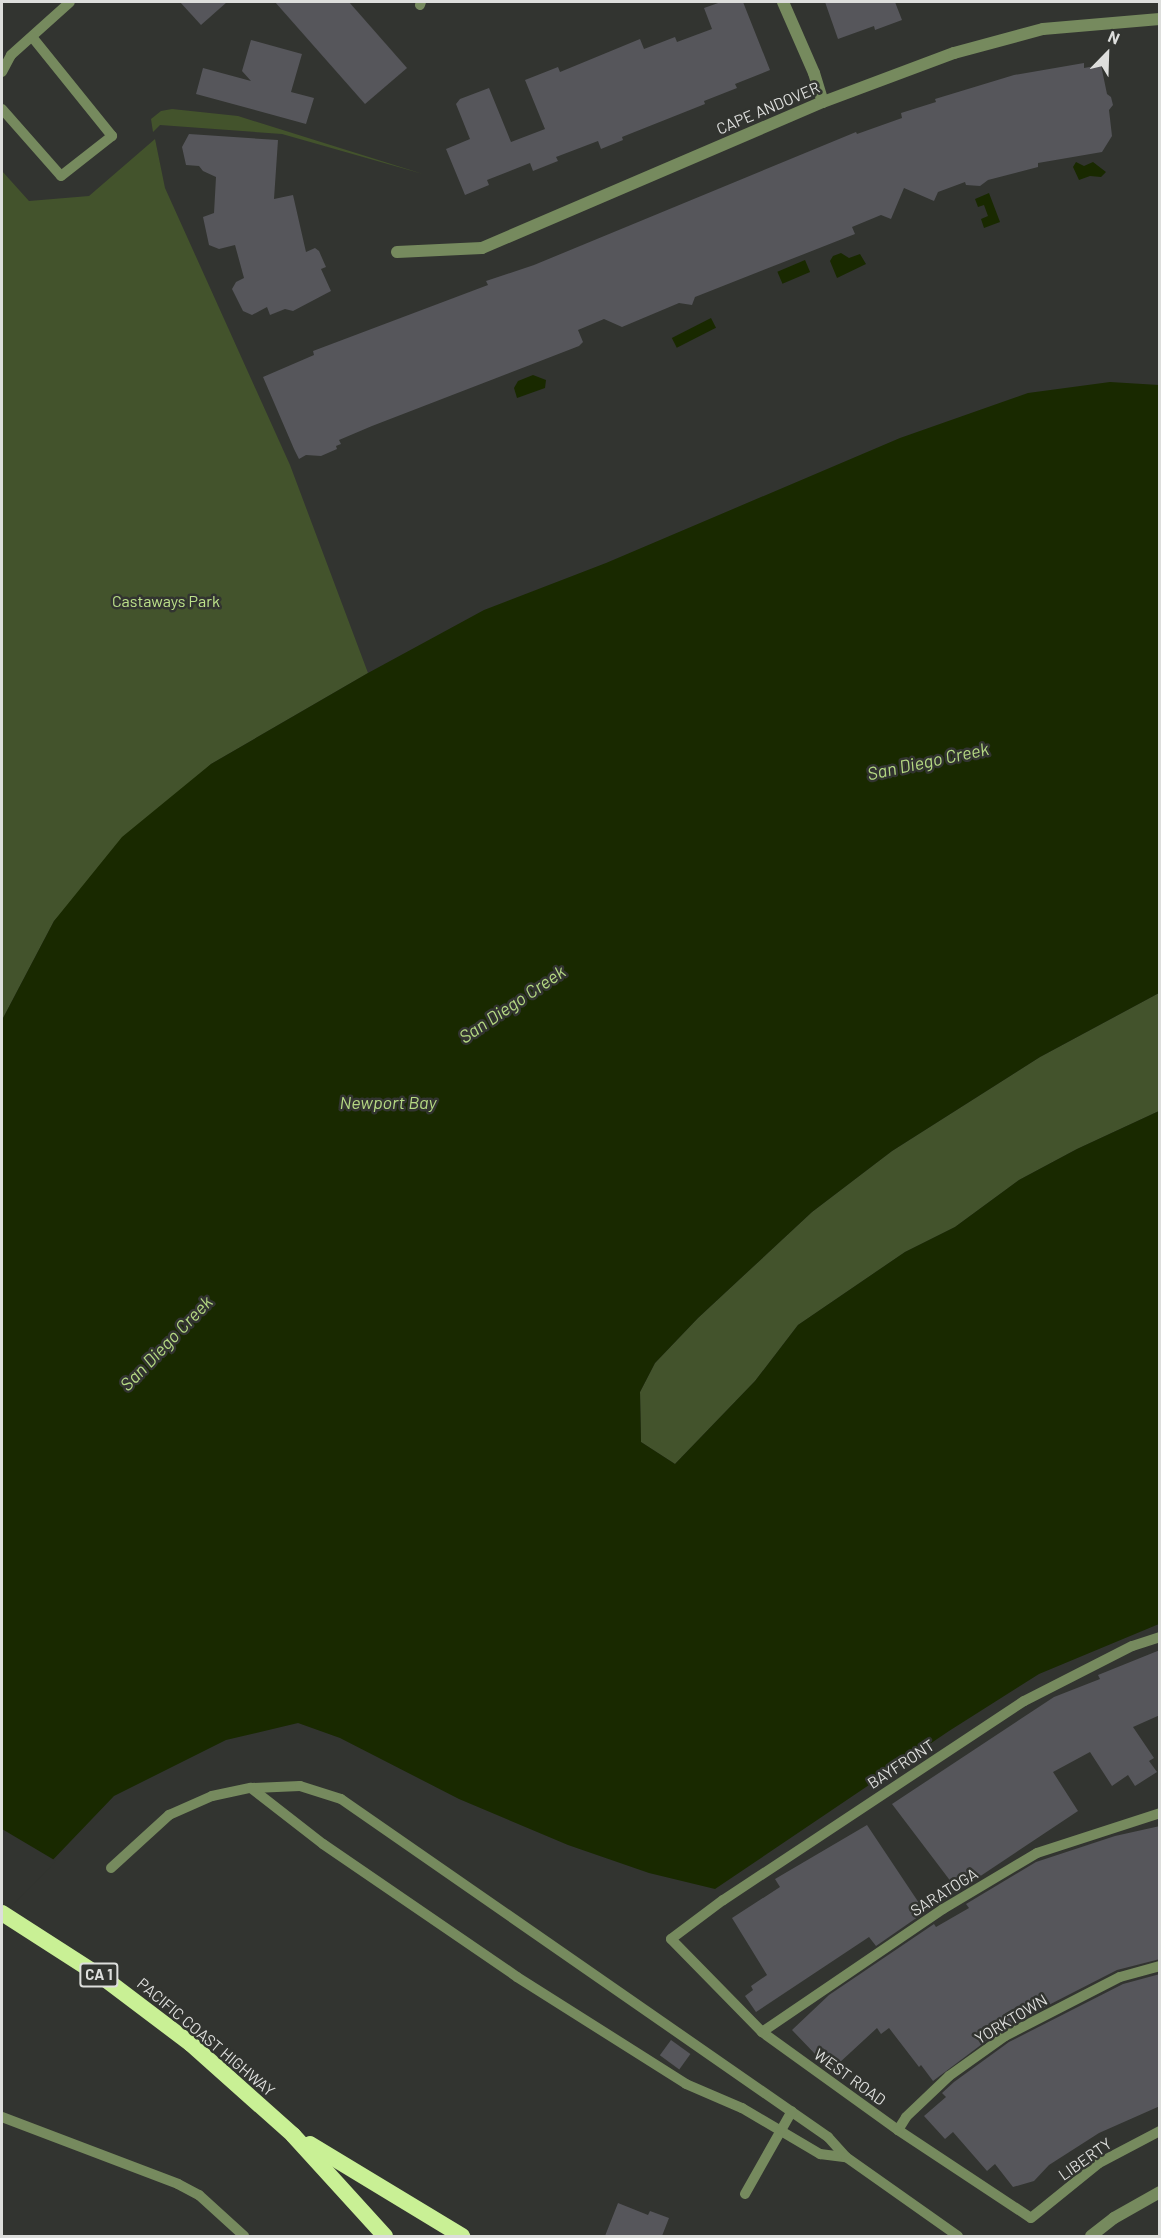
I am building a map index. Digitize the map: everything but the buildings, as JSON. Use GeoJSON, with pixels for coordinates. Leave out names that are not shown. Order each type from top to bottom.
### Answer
{"type":"FeatureCollection","features":[{"type":"Feature","properties":{"kind":"highway","name":"PACIFIC COAST HIGHWAY"},"geometry":{"type":"LineString","coordinates":[[2,1913],[105,1979],[191,2044],[293,2135],[385,2236]]}},
{"type":"Feature","properties":{"kind":"highway","name":"PACIFIC COAST HIGHWAY"},"geometry":{"type":"LineString","coordinates":[[293,2135],[462,2236]]}},
{"type":"Feature","properties":{"kind":"street"},"geometry":{"type":"LineString","coordinates":[[783,2],[814,73],[823,102]]}},
{"type":"Feature","properties":{"kind":"street","name":"CAPE ANDOVER"},"geometry":{"type":"LineString","coordinates":[[397,252],[482,248],[823,102],[954,53],[996,40],[1043,29],[1160,19]]}},
{"type":"Feature","properties":{"kind":"street"},"geometry":{"type":"LineString","coordinates":[[1091,2236],[1114,2218],[1160,2192]]}},
{"type":"Feature","properties":{"kind":"lane"},"geometry":{"type":"LineString","coordinates":[[2,72],[11,55],[70,2]]}},
{"type":"Feature","properties":{"kind":"lane"},"geometry":{"type":"LineString","coordinates":[[2,109],[61,176],[112,136],[32,37]]}},
{"type":"Feature","properties":{"kind":"lane","name":"BAYFRONT"},"geometry":{"type":"LineString","coordinates":[[671,1939],[723,1900],[1024,1701],[1132,1646],[1160,1637]]}},
{"type":"Feature","properties":{"kind":"lane"},"geometry":{"type":"LineString","coordinates":[[111,1868],[168,1815],[212,1796],[252,1788],[300,1786],[341,1799],[792,2111],[828,2137],[846,2157],[958,2236]]}},
{"type":"Feature","properties":{"kind":"lane"},"geometry":{"type":"LineString","coordinates":[[252,1788],[323,1844],[518,1977],[686,2084],[742,2108],[820,2154],[846,2157]]}},
{"type":"Feature","properties":{"kind":"lane","name":"SARATOGA"},"geometry":{"type":"LineString","coordinates":[[762,2032],[943,1909],[1037,1853],[1160,1813]]}},
{"type":"Feature","properties":{"kind":"lane","name":"WEST ROAD"},"geometry":{"type":"LineString","coordinates":[[671,1939],[762,2032],[898,2130],[1031,2218]]}},
{"type":"Feature","properties":{"kind":"lane","name":"YORKTOWN"},"geometry":{"type":"LineString","coordinates":[[898,2130],[906,2117],[949,2076],[1005,2036],[1120,1977],[1160,1966]]}},
{"type":"Feature","properties":{"kind":"lane"},"geometry":{"type":"LineString","coordinates":[[745,2194],[792,2111]]}},
{"type":"Feature","properties":{"kind":"lane"},"geometry":{"type":"LineString","coordinates":[[2,2117],[178,2184],[199,2195],[244,2236]]}},
{"type":"Feature","properties":{"kind":"lane","name":"LIBERTY"},"geometry":{"type":"LineString","coordinates":[[1031,2218],[1099,2163],[1160,2131]]}},
{"type":"Feature","properties":{"kind":"green space"},"geometry":{"type":"Polygon","coordinates":[[[172,109],[238,116],[423,174],[282,134],[160,125],[153,132],[151,119],[161,111],[172,109]]]}},
{"type":"Feature","properties":{"kind":"green space","name":"Castaways Park"},"geometry":{"type":"Polygon","coordinates":[[[155,139],[165,188],[290,465],[368,673],[211,764],[54,921],[2,1020],[2,171],[29,201],[89,196],[155,139]]]}},
{"type":"Feature","properties":{"kind":"green space"},"geometry":{"type":"Polygon","coordinates":[[[1159,993],[1159,1111],[1077,1149],[1019,1180],[955,1227],[905,1252],[798,1325],[755,1381],[675,1464],[641,1442],[640,1392],[655,1363],[698,1318],[812,1212],[892,1151],[1040,1057],[1159,993]]]}},
{"type":"Feature","properties":{"kind":"water"},"geometry":{"type":"Polygon","coordinates":[[[1076,162],[1084,166],[1093,162],[1106,172],[1101,177],[1090,176],[1079,180],[1073,167],[1076,162]]]}},
{"type":"Feature","properties":{"kind":"water"},"geometry":{"type":"Polygon","coordinates":[[[989,193],[1000,222],[984,228],[981,219],[988,216],[984,205],[978,207],[975,199],[989,193]]]}},
{"type":"Feature","properties":{"kind":"water"},"geometry":{"type":"Polygon","coordinates":[[[841,253],[849,258],[860,254],[866,264],[837,278],[830,261],[833,256],[841,253]]]}},
{"type":"Feature","properties":{"kind":"water"},"geometry":{"type":"Polygon","coordinates":[[[805,260],[810,272],[782,284],[777,272],[805,260]]]}},
{"type":"Feature","properties":{"kind":"water"},"geometry":{"type":"Polygon","coordinates":[[[711,318],[716,328],[677,348],[672,338],[711,318]]]}},
{"type":"Feature","properties":{"kind":"water"},"geometry":{"type":"Polygon","coordinates":[[[533,375],[546,380],[545,388],[517,398],[514,388],[518,381],[533,375]]]}},
{"type":"Feature","properties":{"kind":"water","name":"Newport Bay"},"geometry":{"type":"Polygon","coordinates":[[[1110,382],[1159,385],[1159,993],[1040,1057],[892,1151],[812,1212],[698,1318],[655,1363],[640,1392],[641,1442],[675,1464],[755,1381],[798,1325],[905,1252],[955,1227],[1019,1180],[1077,1149],[1159,1111],[1159,1624],[1039,1674],[949,1731],[715,1889],[649,1873],[568,1845],[459,1799],[340,1738],[298,1723],[226,1740],[114,1796],[2,1913],[2,1020],[54,921],[122,837],[211,764],[368,673],[484,610],[606,563],[900,438],[1028,393],[1110,382]]]}},
{"type":"Feature","properties":{"kind":"pier"},"geometry":{"type":"Polygon","coordinates":[[[2,1829],[56,1861],[2,1916],[2,1829]]]}},
{"type":"Feature","properties":{"kind":"water label","name":"San Diego Creek"},"geometry":{"type":"Point","coordinates":[928,761]}},
{"type":"Feature","properties":{"kind":"water label","name":"San Diego Creek"},"geometry":{"type":"Point","coordinates":[512,1004]}},
{"type":"Feature","properties":{"kind":"water label","name":"San Diego Creek"},"geometry":{"type":"Point","coordinates":[166,1343]}}]}
